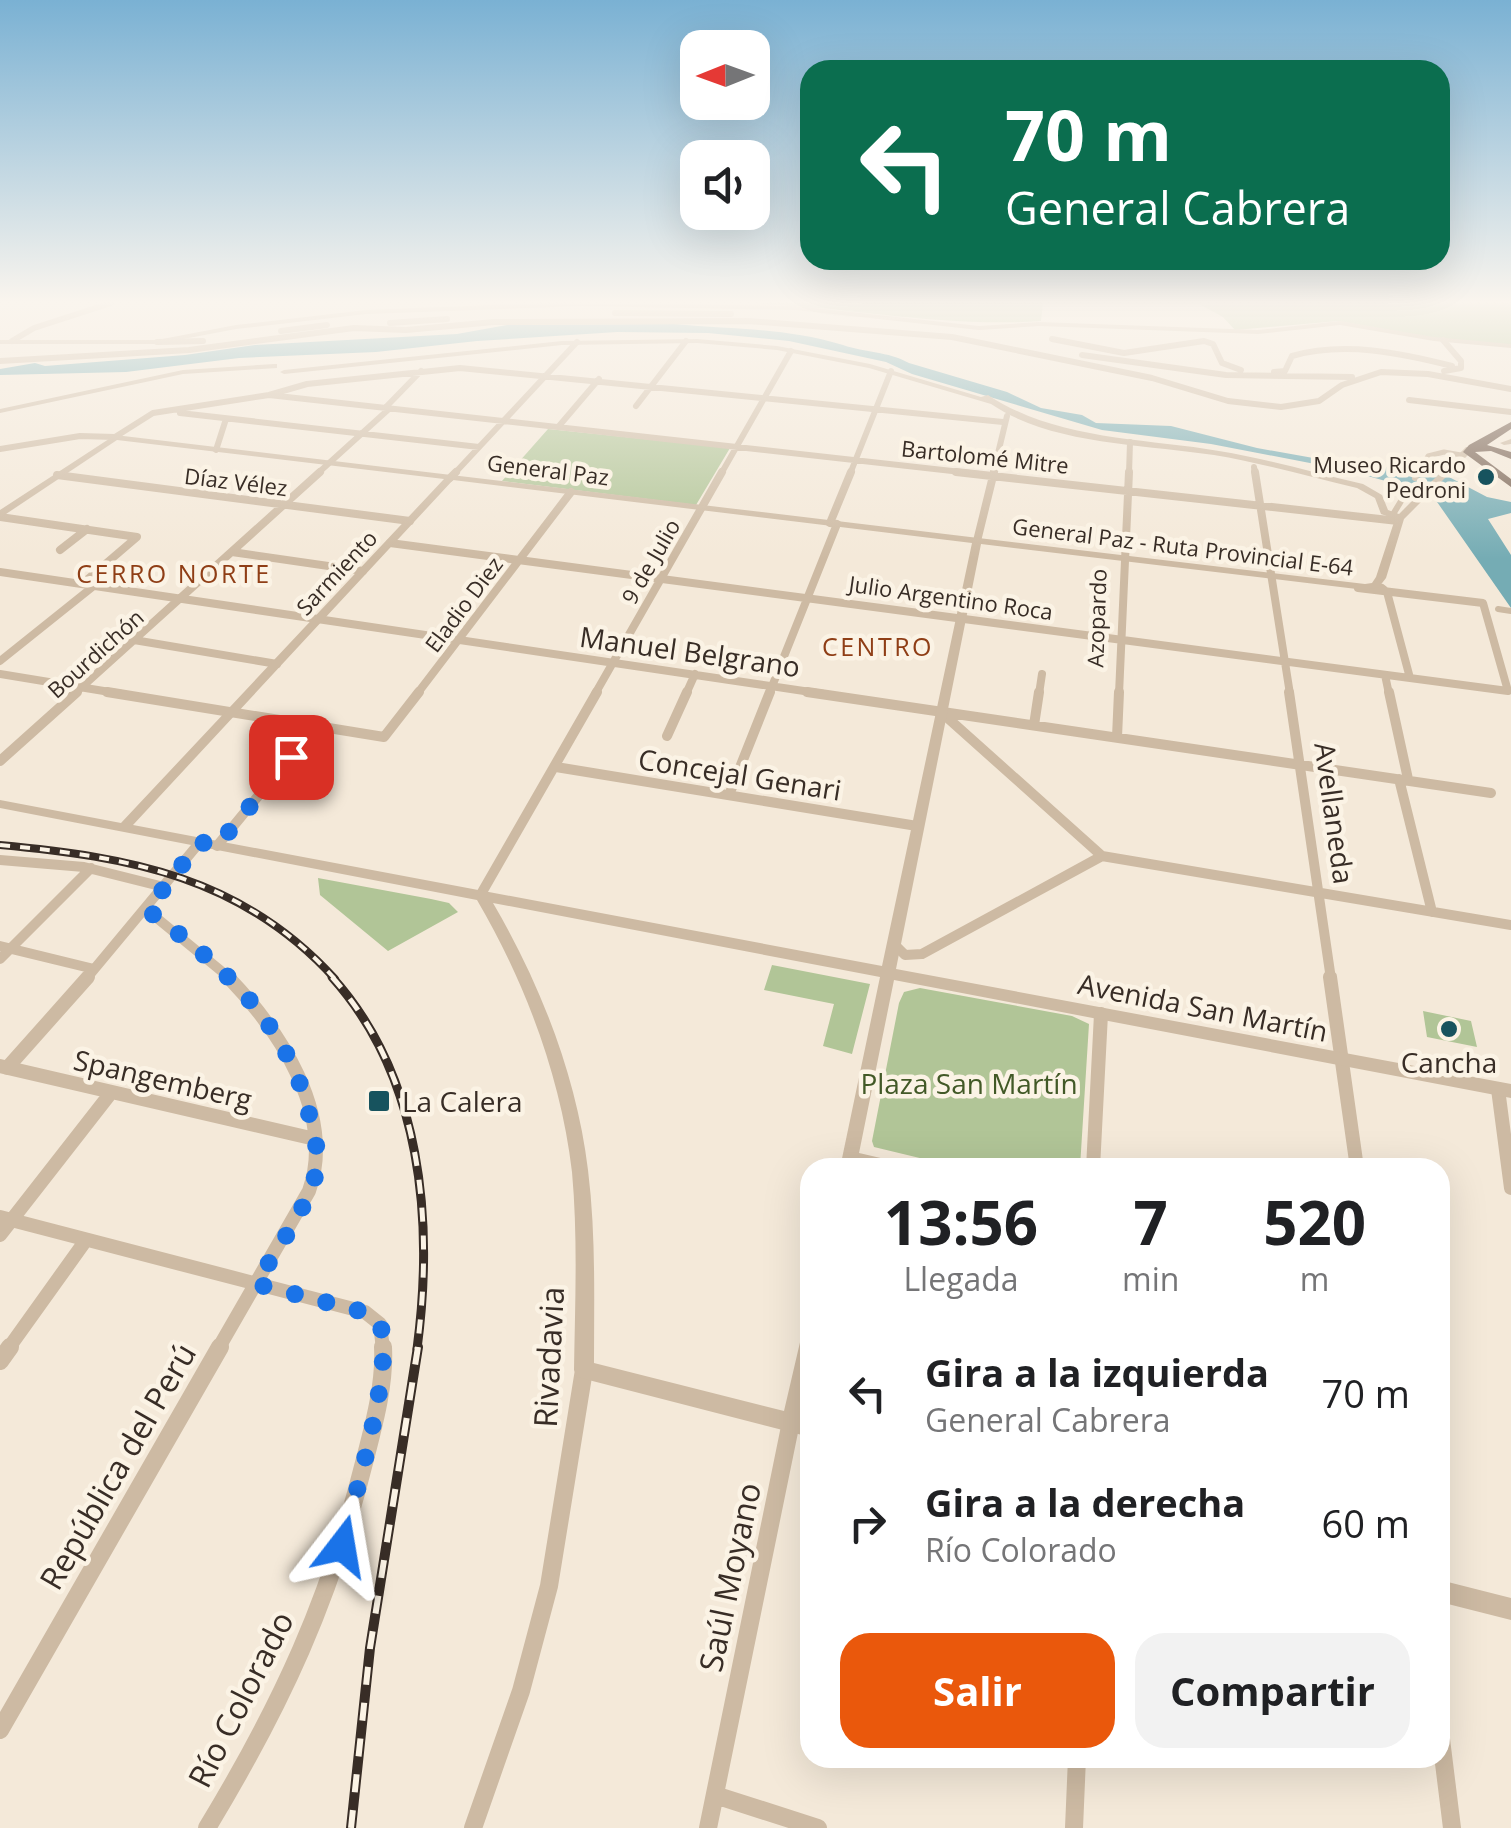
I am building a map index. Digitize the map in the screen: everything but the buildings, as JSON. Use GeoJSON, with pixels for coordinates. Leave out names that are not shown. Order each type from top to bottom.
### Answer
{"type":"FeatureCollection","features":[{"type":"Feature","properties":{"kind":"main road"},"geometry":{"type":"LineString","coordinates":[[1467,451],[1511,424]]}},
{"type":"Feature","properties":{"kind":"main road"},"geometry":{"type":"LineString","coordinates":[[1509,439],[1511,455]]}},
{"type":"Feature","properties":{"kind":"main road"},"geometry":{"type":"LineString","coordinates":[[1467,451],[1497,449],[1511,455]]}},
{"type":"Feature","properties":{"kind":"main road"},"geometry":{"type":"LineString","coordinates":[[1467,451],[1511,483]]}},
{"type":"Feature","properties":{"kind":"main road"},"geometry":{"type":"LineString","coordinates":[[1485,464],[1511,465],[1511,483]]}},
{"type":"Feature","properties":{"kind":"street"},"geometry":{"type":"LineString","coordinates":[[0,411],[107,388]]}},
{"type":"Feature","properties":{"kind":"street"},"geometry":{"type":"LineString","coordinates":[[0,516],[150,414],[292,388]]}},
{"type":"Feature","properties":{"kind":"street","name":"Bourdichón"},"geometry":{"type":"LineString","coordinates":[[0,761],[330,464],[405,388]]}},
{"type":"Feature","properties":{"kind":"street","name":"Sarmiento"},"geometry":{"type":"LineString","coordinates":[[123,828],[535,388]]}},
{"type":"Feature","properties":{"kind":"street"},"geometry":{"type":"LineString","coordinates":[[559,426],[592,388]]}},
{"type":"Feature","properties":{"kind":"street"},"geometry":{"type":"LineString","coordinates":[[636,406],[651,388]]}},
{"type":"Feature","properties":{"kind":"street"},"geometry":{"type":"LineString","coordinates":[[688,388],[1003,422]]}},
{"type":"Feature","properties":{"kind":"street","name":"9 de Julio"},"geometry":{"type":"LineString","coordinates":[[481,894],[772,388]]}},
{"type":"Feature","properties":{"kind":"street"},"geometry":{"type":"LineString","coordinates":[[729,795],[808,598],[884,388]]}},
{"type":"Feature","properties":{"kind":"street"},"geometry":{"type":"LineString","coordinates":[[947,388],[1010,412],[1130,442],[1218,453],[1360,486],[1376,495],[1382,510],[1397,518]]}},
{"type":"Feature","properties":{"kind":"street"},"geometry":{"type":"LineString","coordinates":[[1186,388],[1228,401],[1281,407],[1320,401],[1337,388]]}},
{"type":"Feature","properties":{"kind":"street","name":"Bartolomé Mitre"},"geometry":{"type":"LineString","coordinates":[[269,395],[1397,518]]}},
{"type":"Feature","properties":{"kind":"street"},"geometry":{"type":"LineString","coordinates":[[1409,400],[1511,412]]}},
{"type":"Feature","properties":{"kind":"street"},"geometry":{"type":"LineString","coordinates":[[162,411],[479,447]]}},
{"type":"Feature","properties":{"kind":"street"},"geometry":{"type":"LineString","coordinates":[[850,1158],[940,711],[1003,422],[1010,412]]}},
{"type":"Feature","properties":{"kind":"street"},"geometry":{"type":"LineString","coordinates":[[216,450],[226,418]]}},
{"type":"Feature","properties":{"kind":"street"},"geometry":{"type":"LineString","coordinates":[[0,452],[80,436],[115,437]]}},
{"type":"Feature","properties":{"kind":"street","name":"General Paz"},"geometry":{"type":"LineString","coordinates":[[115,437],[977,541]]}},
{"type":"Feature","properties":{"kind":"street","name":"Azopardo"},"geometry":{"type":"LineString","coordinates":[[1117,738],[1130,442]]}},
{"type":"Feature","properties":{"kind":"street"},"geometry":{"type":"LineString","coordinates":[[1397,518],[1467,451]]}},
{"type":"Feature","properties":{"kind":"street"},"geometry":{"type":"LineString","coordinates":[[1415,478],[1425,459],[1444,452],[1467,451]]}},
{"type":"Feature","properties":{"kind":"street"},"geometry":{"type":"LineString","coordinates":[[1451,469],[1463,464],[1485,464]]}},
{"type":"Feature","properties":{"kind":"street","name":"Avellaneda"},"geometry":{"type":"LineString","coordinates":[[1254,467],[1301,765],[1356,1158]]}},
{"type":"Feature","properties":{"kind":"street","name":"Díaz Vélez"},"geometry":{"type":"LineString","coordinates":[[57,476],[410,521]]}},
{"type":"Feature","properties":{"kind":"street"},"geometry":{"type":"LineString","coordinates":[[1409,488],[1401,502],[1380,584],[1388,592],[1410,678]]}},
{"type":"Feature","properties":{"kind":"street","name":"Eladio Diez"},"geometry":{"type":"LineString","coordinates":[[316,727],[384,736],[571,492]]}},
{"type":"Feature","properties":{"kind":"street"},"geometry":{"type":"LineString","coordinates":[[0,516],[136,537],[82,584]]}},
{"type":"Feature","properties":{"kind":"street"},"geometry":{"type":"LineString","coordinates":[[60,550],[87,529]]}},
{"type":"Feature","properties":{"kind":"street","name":"General Paz - Ruta Provincial E-64"},"geometry":{"type":"LineString","coordinates":[[977,541],[1351,587],[1370,587],[1381,578]]}},
{"type":"Feature","properties":{"kind":"street","name":"Julio Argentino Roca"},"geometry":{"type":"LineString","coordinates":[[390,543],[1508,691],[1483,603]]}},
{"type":"Feature","properties":{"kind":"street"},"geometry":{"type":"LineString","coordinates":[[232,552],[363,572]]}},
{"type":"Feature","properties":{"kind":"street","name":"Manuel Belgrano"},"geometry":{"type":"LineString","coordinates":[[0,572],[1492,793]]}},
{"type":"Feature","properties":{"kind":"street"},"geometry":{"type":"LineString","coordinates":[[0,583],[13,574]]}},
{"type":"Feature","properties":{"kind":"street"},"geometry":{"type":"LineString","coordinates":[[0,661],[95,586]]}},
{"type":"Feature","properties":{"kind":"street"},"geometry":{"type":"LineString","coordinates":[[1351,587],[1483,603],[1496,610],[1511,611]]}},
{"type":"Feature","properties":{"kind":"street"},"geometry":{"type":"LineString","coordinates":[[134,640],[277,664]]}},
{"type":"Feature","properties":{"kind":"street"},"geometry":{"type":"LineString","coordinates":[[0,674],[316,727]]}},
{"type":"Feature","properties":{"kind":"street"},"geometry":{"type":"LineString","coordinates":[[667,736],[695,674]]}},
{"type":"Feature","properties":{"kind":"street"},"geometry":{"type":"LineString","coordinates":[[1034,725],[1042,674]]}},
{"type":"Feature","properties":{"kind":"street"},"geometry":{"type":"LineString","coordinates":[[1384,675],[1432,912]]}},
{"type":"Feature","properties":{"kind":"street"},"geometry":{"type":"LineString","coordinates":[[940,711],[1102,856],[1511,925]]}},
{"type":"Feature","properties":{"kind":"street"},"geometry":{"type":"LineString","coordinates":[[217,846],[316,727]]}},
{"type":"Feature","properties":{"kind":"street","name":"Concejal Genari"},"geometry":{"type":"LineString","coordinates":[[556,766],[917,826]]}},
{"type":"Feature","properties":{"kind":"street","name":"Avenida San Martín"},"geometry":{"type":"LineString","coordinates":[[0,804],[1504,1090]]}},
{"type":"Feature","properties":{"kind":"street"},"geometry":{"type":"LineString","coordinates":[[4,1067],[147,910],[200,842]]}},
{"type":"Feature","properties":{"kind":"street"},"geometry":{"type":"LineString","coordinates":[[893,942],[899,953],[922,954],[1102,856]]}},
{"type":"Feature","properties":{"kind":"street"},"geometry":{"type":"LineString","coordinates":[[0,860],[120,872],[164,887]]}},
{"type":"Feature","properties":{"kind":"street"},"geometry":{"type":"LineString","coordinates":[[0,959],[5,947],[91,868]]}},
{"type":"Feature","properties":{"kind":"street","name":"Rivadavia"},"geometry":{"type":"LineString","coordinates":[[473,1828],[504,1742],[543,1611],[560,1533],[584,1370],[581,1194],[576,1141],[548,1044],[481,894]]}},
{"type":"Feature","properties":{"kind":"street"},"geometry":{"type":"LineString","coordinates":[[497,923],[510,908],[526,904]]}},
{"type":"Feature","properties":{"kind":"street"},"geometry":{"type":"LineString","coordinates":[[6,1218],[256,1284],[314,1177],[318,1163],[304,1087],[263,1014],[235,980],[147,910]]}},
{"type":"Feature","properties":{"kind":"street"},"geometry":{"type":"LineString","coordinates":[[5,947],[94,969]]}},
{"type":"Feature","properties":{"kind":"street"},"geometry":{"type":"LineString","coordinates":[[922,954],[914,968],[928,982]]}},
{"type":"Feature","properties":{"kind":"street"},"geometry":{"type":"LineString","coordinates":[[1094,1158],[1100,1014]]}},
{"type":"Feature","properties":{"kind":"street","name":"Spangemberg"},"geometry":{"type":"LineString","coordinates":[[4,1067],[315,1140]]}},
{"type":"Feature","properties":{"kind":"street"},"geometry":{"type":"LineString","coordinates":[[1504,1090],[1511,1188]]}},
{"type":"Feature","properties":{"kind":"street"},"geometry":{"type":"LineString","coordinates":[[0,1235],[6,1218],[110,1094]]}},
{"type":"Feature","properties":{"kind":"street"},"geometry":{"type":"LineString","coordinates":[[0,1361],[86,1240]]}},
{"type":"Feature","properties":{"kind":"street","name":"Río Colorado"},"geometry":{"type":"LineString","coordinates":[[207,1828],[254,1749],[307,1644],[342,1546],[380,1382],[382,1328],[376,1318],[256,1284]]}},
{"type":"Feature","properties":{"kind":"street","name":"República del Perú"},"geometry":{"type":"LineString","coordinates":[[0,1730],[256,1284]]}},
{"type":"Feature","properties":{"kind":"street"},"geometry":{"type":"LineString","coordinates":[[584,1370],[800,1424]]}},
{"type":"Feature","properties":{"kind":"street","name":"Saúl Moyano"},"geometry":{"type":"LineString","coordinates":[[708,1828],[800,1424]]}},
{"type":"Feature","properties":{"kind":"street"},"geometry":{"type":"LineString","coordinates":[[1450,1594],[1511,1609]]}},
{"type":"Feature","properties":{"kind":"street"},"geometry":{"type":"LineString","coordinates":[[1074,1828],[1076,1768]]}},
{"type":"Feature","properties":{"kind":"street"},"geometry":{"type":"LineString","coordinates":[[1445,1768],[1452,1828]]}},
{"type":"Feature","properties":{"kind":"street"},"geometry":{"type":"LineString","coordinates":[[715,1795],[818,1828]]}},
{"type":"Feature","properties":{"kind":"green space"},"geometry":{"type":"Polygon","coordinates":[[[548,429],[730,448],[696,505],[502,481],[548,429]]]}},
{"type":"Feature","properties":{"kind":"green space"},"geometry":{"type":"Polygon","coordinates":[[[318,878],[449,903],[458,912],[388,951],[320,895],[318,878]]]}},
{"type":"Feature","properties":{"kind":"green space"},"geometry":{"type":"Polygon","coordinates":[[[772,965],[870,984],[852,1054],[823,1046],[834,1004],[764,990],[772,965]]]}},
{"type":"Feature","properties":{"kind":"green space","name":"Plaza San Martín"},"geometry":{"type":"Polygon","coordinates":[[[920,988],[1072,1016],[1089,1024],[1081,1158],[920,1158],[874,1147],[872,1141],[904,992],[920,988]]]}},
{"type":"Feature","properties":{"kind":"green space","name":"Cancha"},"geometry":{"type":"Polygon","coordinates":[[[1423,1011],[1471,1021],[1477,1047],[1427,1037],[1423,1011]]]}},
{"type":"Feature","properties":{"kind":"water"},"geometry":{"type":"Polygon","coordinates":[[[961,388],[995,388],[1041,408],[1082,415],[1096,423],[1171,426],[1257,448],[1449,477],[1487,497],[1511,502],[1511,513],[1488,519],[1511,555],[1511,608],[1435,499],[1418,490],[1346,470],[1211,444],[1102,430],[961,388]]]}},
{"type":"Feature","properties":{"kind":"railway"},"geometry":{"type":"LineString","coordinates":[[0,845],[94,857],[182,878],[262,917],[300,944],[335,979]]}},
{"type":"Feature","properties":{"kind":"railway"},"geometry":{"type":"LineString","coordinates":[[332,977],[362,1016],[386,1059],[415,1152],[424,1251],[417,1349]]}},
{"type":"Feature","properties":{"kind":"railway"},"geometry":{"type":"LineString","coordinates":[[351,1828],[370,1648],[418,1347]]}},
{"type":"Feature","properties":{"kind":"place","name":"Museo Ricardo Pedroni"},"geometry":{"type":"Point","coordinates":[1486,477]}},
{"type":"Feature","properties":{"kind":"place","name":"Cancha"},"geometry":{"type":"Point","coordinates":[1449,1029]}},
{"type":"Feature","properties":{"kind":"place","name":"La Calera"},"geometry":{"type":"Point","coordinates":[379,1101]}},
{"type":"Feature","properties":{"kind":"district","name":"CERRO NORTE"},"geometry":{"type":"Point","coordinates":[174,573]}},
{"type":"Feature","properties":{"kind":"district","name":"CENTRO"},"geometry":{"type":"Point","coordinates":[878,646]}},
{"type":"Feature","properties":{"kind":"route"},"geometry":{"type":"LineString","coordinates":[[291,757],[217,846],[200,842],[147,910],[235,980],[263,1014],[304,1087],[318,1163],[308,1191],[256,1284],[364,1312],[376,1318],[382,1328],[380,1382],[342,1546]]}}]}
